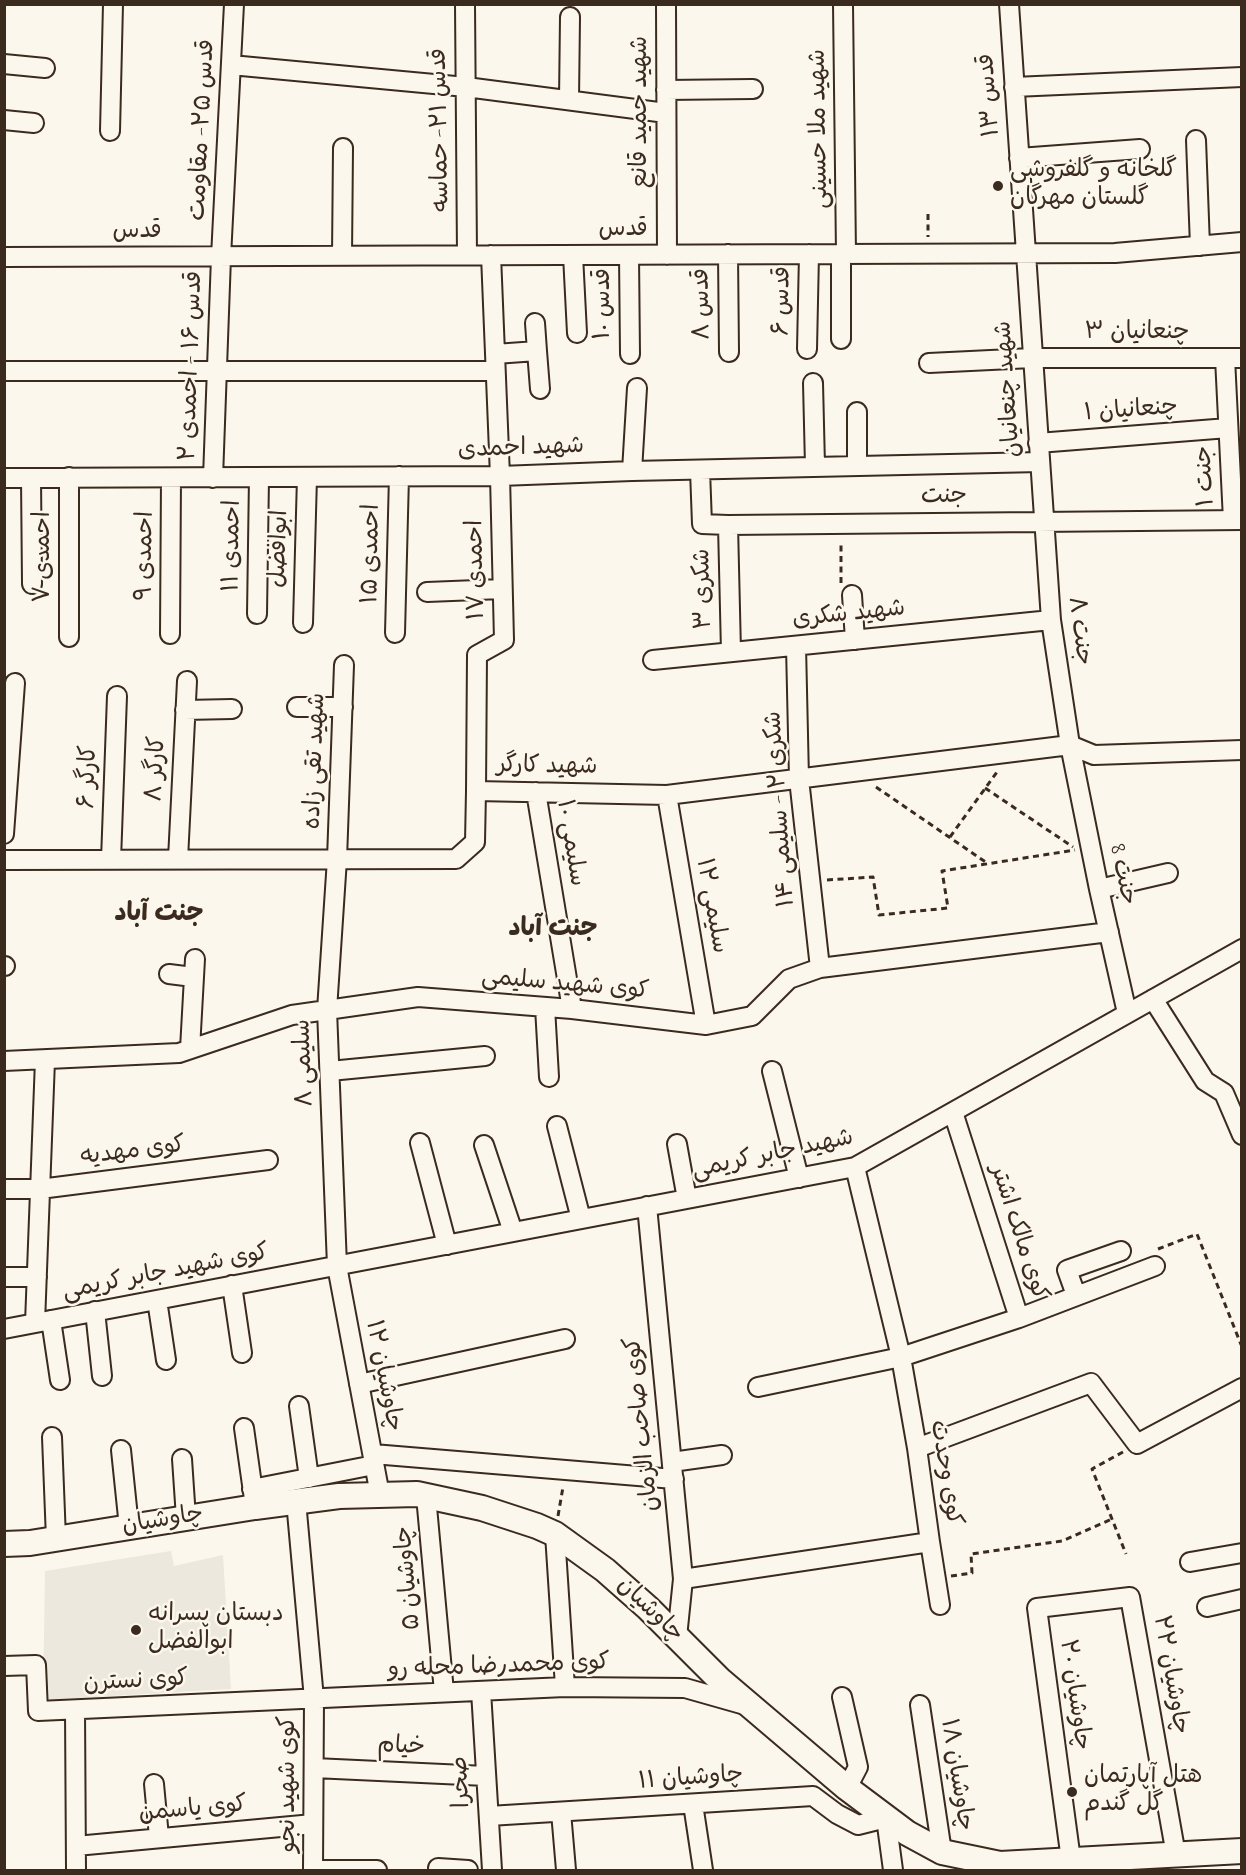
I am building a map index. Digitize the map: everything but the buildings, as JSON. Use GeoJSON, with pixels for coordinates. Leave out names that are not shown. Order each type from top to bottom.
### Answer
{"type":"FeatureCollection","features":[{"type":"Feature","properties":{"kind":"main road","name":"چاوشیان"},"geometry":{"type":"LineString","coordinates":[[4,1544],[30,1543],[186,1518],[254,1498],[296,1501],[339,1496],[417,1494],[482,1508],[555,1534],[605,1570],[648,1608],[720,1680],[847,1788],[907,1833],[942,1852],[1000,1864],[1242,1851]]}},
{"type":"Feature","properties":{"kind":"street"},"geometry":{"type":"LineString","coordinates":[[110,131],[113,4]]}},
{"type":"Feature","properties":{"kind":"street","name":"قدس ۲۵- مقاومت"},"geometry":{"type":"LineString","coordinates":[[221,257],[234,4]]}},
{"type":"Feature","properties":{"kind":"street","name":"قدس ۲۱- حماسه"},"geometry":{"type":"LineString","coordinates":[[465,4],[467,255]]}},
{"type":"Feature","properties":{"kind":"street","name":"شهید حمید قانع"},"geometry":{"type":"LineString","coordinates":[[666,4],[667,255]]}},
{"type":"Feature","properties":{"kind":"street","name":"شهید ملا حسینی"},"geometry":{"type":"LineString","coordinates":[[841,339],[844,254],[843,4]]}},
{"type":"Feature","properties":{"kind":"street","name":"قدس ۱۳"},"geometry":{"type":"LineString","coordinates":[[1009,4],[1025,253]]}},
{"type":"Feature","properties":{"kind":"street"},"geometry":{"type":"LineString","coordinates":[[569,100],[570,17]]}},
{"type":"Feature","properties":{"kind":"street"},"geometry":{"type":"LineString","coordinates":[[4,64],[45,68]]}},
{"type":"Feature","properties":{"kind":"street"},"geometry":{"type":"LineString","coordinates":[[231,64],[466,87],[666,113]]}},
{"type":"Feature","properties":{"kind":"street"},"geometry":{"type":"LineString","coordinates":[[1014,87],[1242,78]]}},
{"type":"Feature","properties":{"kind":"street"},"geometry":{"type":"LineString","coordinates":[[666,90],[753,89]]}},
{"type":"Feature","properties":{"kind":"street"},"geometry":{"type":"LineString","coordinates":[[4,120],[34,123]]}},
{"type":"Feature","properties":{"kind":"street"},"geometry":{"type":"LineString","coordinates":[[1196,140],[1200,246]]}},
{"type":"Feature","properties":{"kind":"street"},"geometry":{"type":"LineString","coordinates":[[342,256],[343,148]]}},
{"type":"Feature","properties":{"kind":"street"},"geometry":{"type":"LineString","coordinates":[[1019,158],[1140,149]]}},
{"type":"Feature","properties":{"kind":"street","name":"قدس"},"geometry":{"type":"LineString","coordinates":[[4,257],[1114,253],[1242,242]]}},
{"type":"Feature","properties":{"kind":"street","name":"شهید چنعانیان"},"geometry":{"type":"LineString","coordinates":[[1025,253],[1044,521]]}},
{"type":"Feature","properties":{"kind":"street","name":"قدس ۸"},"geometry":{"type":"LineString","coordinates":[[728,254],[729,352]]}},
{"type":"Feature","properties":{"kind":"street","name":"قدس ۶"},"geometry":{"type":"LineString","coordinates":[[807,349],[809,254]]}},
{"type":"Feature","properties":{"kind":"street","name":"احمدی ۱۷"},"geometry":{"type":"LineString","coordinates":[[476,791],[477,655],[504,640],[500,476],[490,255]]}},
{"type":"Feature","properties":{"kind":"street"},"geometry":{"type":"LineString","coordinates":[[573,255],[577,333]]}},
{"type":"Feature","properties":{"kind":"street","name":"قدس ۱۰"},"geometry":{"type":"LineString","coordinates":[[629,255],[630,354]]}},
{"type":"Feature","properties":{"kind":"street","name":"قدس ۱۶ - احمدی ۲"},"geometry":{"type":"LineString","coordinates":[[213,478],[221,257]]}},
{"type":"Feature","properties":{"kind":"street"},"geometry":{"type":"LineString","coordinates":[[535,323],[540,389]]}},
{"type":"Feature","properties":{"kind":"street"},"geometry":{"type":"LineString","coordinates":[[4,371],[217,371],[495,363],[537,351]]}},
{"type":"Feature","properties":{"kind":"street","name":"چنعانیان ۳"},"geometry":{"type":"LineString","coordinates":[[929,363],[1032,357],[1233,358]]}},
{"type":"Feature","properties":{"kind":"street","name":"جنت ۱"},"geometry":{"type":"LineString","coordinates":[[1233,358],[1228,428],[1237,520]]}},
{"type":"Feature","properties":{"kind":"street"},"geometry":{"type":"LineString","coordinates":[[813,383],[815,466]]}},
{"type":"Feature","properties":{"kind":"street"},"geometry":{"type":"LineString","coordinates":[[632,471],[637,388]]}},
{"type":"Feature","properties":{"kind":"street"},"geometry":{"type":"LineString","coordinates":[[857,412],[857,465]]}},
{"type":"Feature","properties":{"kind":"street","name":"چنعانیان ۱"},"geometry":{"type":"LineString","coordinates":[[1038,443],[1228,428]]}},
{"type":"Feature","properties":{"kind":"street","name":"شهید احمدی"},"geometry":{"type":"LineString","coordinates":[[4,478],[500,476],[815,466],[1040,462]]}},
{"type":"Feature","properties":{"kind":"street","name":"جنت"},"geometry":{"type":"LineString","coordinates":[[700,470],[702,524],[1237,520]]}},
{"type":"Feature","properties":{"kind":"street","name":"احمدی ۱۵"},"geometry":{"type":"LineString","coordinates":[[395,633],[399,476]]}},
{"type":"Feature","properties":{"kind":"street","name":"احمدی ۷"},"geometry":{"type":"LineString","coordinates":[[69,477],[69,637]]}},
{"type":"Feature","properties":{"kind":"street","name":"احمدی ۱۱"},"geometry":{"type":"LineString","coordinates":[[257,614],[259,477]]}},
{"type":"Feature","properties":{"kind":"street","name":"ابوافضل"},"geometry":{"type":"LineString","coordinates":[[303,623],[307,477]]}},
{"type":"Feature","properties":{"kind":"street"},"geometry":{"type":"LineString","coordinates":[[31,478],[32,585]]}},
{"type":"Feature","properties":{"kind":"street","name":"احمدی ۹"},"geometry":{"type":"LineString","coordinates":[[170,634],[171,478]]}},
{"type":"Feature","properties":{"kind":"street","name":"جنت ۸"},"geometry":{"type":"LineString","coordinates":[[1044,521],[1051,620],[1070,746]]}},
{"type":"Feature","properties":{"kind":"street","name":"شکری ۳"},"geometry":{"type":"LineString","coordinates":[[728,525],[731,652]]}},
{"type":"Feature","properties":{"kind":"street"},"geometry":{"type":"LineString","coordinates":[[427,592],[502,589]]}},
{"type":"Feature","properties":{"kind":"street"},"geometry":{"type":"LineString","coordinates":[[852,595],[855,640]]}},
{"type":"Feature","properties":{"kind":"street","name":"شهید شکری"},"geometry":{"type":"LineString","coordinates":[[653,660],[1051,620]]}},
{"type":"Feature","properties":{"kind":"street","name":"شکری ۲ - سلیمی ۱۴"},"geometry":{"type":"LineString","coordinates":[[796,646],[799,779],[820,968]]}},
{"type":"Feature","properties":{"kind":"street","name":"شهید تقی زاده"},"geometry":{"type":"LineString","coordinates":[[337,859],[344,665]]}},
{"type":"Feature","properties":{"kind":"street","name":"کارگر ۸"},"geometry":{"type":"LineString","coordinates":[[178,859],[187,681]]}},
{"type":"Feature","properties":{"kind":"street"},"geometry":{"type":"LineString","coordinates":[[4,834],[15,683]]}},
{"type":"Feature","properties":{"kind":"street","name":"کارگر ۶"},"geometry":{"type":"LineString","coordinates":[[111,860],[117,696]]}},
{"type":"Feature","properties":{"kind":"street"},"geometry":{"type":"LineString","coordinates":[[297,707],[343,707]]}},
{"type":"Feature","properties":{"kind":"street"},"geometry":{"type":"LineString","coordinates":[[185,710],[232,709]]}},
{"type":"Feature","properties":{"kind":"street"},"geometry":{"type":"LineString","coordinates":[[1070,746],[1094,755],[1242,750]]}},
{"type":"Feature","properties":{"kind":"street","name":"شهید کارگر"},"geometry":{"type":"LineString","coordinates":[[4,860],[456,859],[475,842],[476,791],[667,795],[1070,746]]}},
{"type":"Feature","properties":{"kind":"street","name":"جنت 8"},"geometry":{"type":"LineString","coordinates":[[1070,746],[1084,849],[1099,889],[1127,1013]]}},
{"type":"Feature","properties":{"kind":"street","name":"سلیمی ۱۰"},"geometry":{"type":"LineString","coordinates":[[536,792],[572,1009]]}},
{"type":"Feature","properties":{"kind":"street","name":"سلیمی ۱۲"},"geometry":{"type":"LineString","coordinates":[[667,795],[706,1025]]}},
{"type":"Feature","properties":{"kind":"street","name":"سلیمی ۸"},"geometry":{"type":"LineString","coordinates":[[337,859],[327,1010],[337,1266]]}},
{"type":"Feature","properties":{"kind":"street"},"geometry":{"type":"LineString","coordinates":[[1099,889],[1168,873]]}},
{"type":"Feature","properties":{"kind":"street","name":"کوی شهید سلیمی"},"geometry":{"type":"LineString","coordinates":[[4,1061],[179,1053],[292,1015],[418,997],[572,1009],[706,1025],[752,1016],[789,979],[820,968],[1109,932]]}},
{"type":"Feature","properties":{"kind":"street","name":"شهید جابر کریمی"},"geometry":{"type":"LineString","coordinates":[[337,1266],[855,1167],[1242,949]]}},
{"type":"Feature","properties":{"kind":"street"},"geometry":{"type":"LineString","coordinates":[[169,974],[194,968],[190,1049]]}},
{"type":"Feature","properties":{"kind":"street"},"geometry":{"type":"LineString","coordinates":[[1153,999],[1205,1081],[1224,1093],[1242,1135]]}},
{"type":"Feature","properties":{"kind":"street"},"geometry":{"type":"LineString","coordinates":[[546,1007],[549,1077]]}},
{"type":"Feature","properties":{"kind":"street"},"geometry":{"type":"LineString","coordinates":[[330,1071],[485,1056]]}},
{"type":"Feature","properties":{"kind":"street"},"geometry":{"type":"LineString","coordinates":[[45,1060],[37,1277],[43,1321],[60,1380]]}},
{"type":"Feature","properties":{"kind":"street"},"geometry":{"type":"LineString","coordinates":[[772,1071],[799,1178]]}},
{"type":"Feature","properties":{"kind":"street","name":"کوی مالک اشتر"},"geometry":{"type":"LineString","coordinates":[[758,1387],[901,1357],[1019,1318],[953,1112]]}},
{"type":"Feature","properties":{"kind":"street"},"geometry":{"type":"LineString","coordinates":[[558,1126],[581,1219]]}},
{"type":"Feature","properties":{"kind":"street"},"geometry":{"type":"LineString","coordinates":[[420,1143],[447,1245]]}},
{"type":"Feature","properties":{"kind":"street"},"geometry":{"type":"LineString","coordinates":[[483,1144],[513,1232]]}},
{"type":"Feature","properties":{"kind":"street"},"geometry":{"type":"LineString","coordinates":[[677,1144],[687,1199]]}},
{"type":"Feature","properties":{"kind":"street","name":"کوی مهدیه"},"geometry":{"type":"LineString","coordinates":[[4,1189],[40,1189],[267,1160]]}},
{"type":"Feature","properties":{"kind":"street","name":"کوی وحدت"},"geometry":{"type":"LineString","coordinates":[[683,1579],[930,1542],[901,1357],[855,1167]]}},
{"type":"Feature","properties":{"kind":"street","name":"کوی صاحب الزمان"},"geometry":{"type":"LineString","coordinates":[[647,1206],[683,1579],[677,1637]]}},
{"type":"Feature","properties":{"kind":"street"},"geometry":{"type":"LineString","coordinates":[[1076,1295],[1067,1270],[1121,1251]]}},
{"type":"Feature","properties":{"kind":"street","name":"کوی شهید جابر کریمی"},"geometry":{"type":"LineString","coordinates":[[4,1329],[337,1266]]}},
{"type":"Feature","properties":{"kind":"street","name":"چاوشیان ۱۲"},"geometry":{"type":"LineString","coordinates":[[337,1266],[380,1495]]}},
{"type":"Feature","properties":{"kind":"street"},"geometry":{"type":"LineString","coordinates":[[1019,1318],[1155,1266]]}},
{"type":"Feature","properties":{"kind":"street"},"geometry":{"type":"LineString","coordinates":[[4,1277],[37,1277]]}},
{"type":"Feature","properties":{"kind":"street"},"geometry":{"type":"LineString","coordinates":[[232,1286],[242,1353]]}},
{"type":"Feature","properties":{"kind":"street"},"geometry":{"type":"LineString","coordinates":[[157,1300],[166,1360]]}},
{"type":"Feature","properties":{"kind":"street"},"geometry":{"type":"LineString","coordinates":[[95,1311],[102,1376]]}},
{"type":"Feature","properties":{"kind":"street"},"geometry":{"type":"LineString","coordinates":[[359,1384],[565,1339]]}},
{"type":"Feature","properties":{"kind":"street"},"geometry":{"type":"LineString","coordinates":[[917,1448],[1091,1383],[1137,1444],[1242,1388]]}},
{"type":"Feature","properties":{"kind":"street"},"geometry":{"type":"LineString","coordinates":[[299,1406],[309,1478]]}},
{"type":"Feature","properties":{"kind":"street"},"geometry":{"type":"LineString","coordinates":[[244,1428],[254,1498],[309,1478],[374,1460],[566,1470],[673,1470],[722,1455]]}},
{"type":"Feature","properties":{"kind":"street"},"geometry":{"type":"LineString","coordinates":[[52,1437],[57,1539]]}},
{"type":"Feature","properties":{"kind":"street"},"geometry":{"type":"LineString","coordinates":[[121,1450],[129,1527]]}},
{"type":"Feature","properties":{"kind":"street"},"geometry":{"type":"LineString","coordinates":[[182,1459],[186,1518]]}},
{"type":"Feature","properties":{"kind":"street","name":"چاوشیان ۵"},"geometry":{"type":"LineString","coordinates":[[426,1496],[444,1692]]}},
{"type":"Feature","properties":{"kind":"street","name":"کوی شهید نجو"},"geometry":{"type":"LineString","coordinates":[[296,1501],[314,1699],[313,1870]]}},
{"type":"Feature","properties":{"kind":"street"},"geometry":{"type":"LineString","coordinates":[[555,1534],[565,1687]]}},
{"type":"Feature","properties":{"kind":"street"},"geometry":{"type":"LineString","coordinates":[[930,1542],[940,1605]]}},
{"type":"Feature","properties":{"kind":"street"},"geometry":{"type":"LineString","coordinates":[[1190,1562],[1242,1553]]}},
{"type":"Feature","properties":{"kind":"street","name":"چاوشیان ۲۲"},"geometry":{"type":"LineString","coordinates":[[1037,1608],[1130,1597],[1176,1854]]}},
{"type":"Feature","properties":{"kind":"street"},"geometry":{"type":"LineString","coordinates":[[1207,1607],[1242,1599]]}},
{"type":"Feature","properties":{"kind":"street","name":"چاوشیان ۲۰"},"geometry":{"type":"LineString","coordinates":[[1037,1608],[1071,1860]]}},
{"type":"Feature","properties":{"kind":"street"},"geometry":{"type":"LineString","coordinates":[[685,1688],[695,1675],[699,1659]]}},
{"type":"Feature","properties":{"kind":"street","name":"کوی نسترن"},"geometry":{"type":"LineString","coordinates":[[4,1666],[36,1665],[38,1711],[314,1699]]}},
{"type":"Feature","properties":{"kind":"street","name":"کوی محمدرضا محله رو"},"geometry":{"type":"LineString","coordinates":[[314,1699],[565,1687],[685,1688],[752,1707]]}},
{"type":"Feature","properties":{"kind":"street","name":"صحرا"},"geometry":{"type":"LineString","coordinates":[[481,1691],[492,1870]]}},
{"type":"Feature","properties":{"kind":"street"},"geometry":{"type":"LineString","coordinates":[[842,1697],[858,1767],[847,1788]]}},
{"type":"Feature","properties":{"kind":"street","name":"چاوشیان ۱۸"},"geometry":{"type":"LineString","coordinates":[[920,1705],[942,1852]]}},
{"type":"Feature","properties":{"kind":"street"},"geometry":{"type":"LineString","coordinates":[[75,1710],[76,1870]]}},
{"type":"Feature","properties":{"kind":"street","name":"خیام"},"geometry":{"type":"LineString","coordinates":[[314,1768],[486,1776]]}},
{"type":"Feature","properties":{"kind":"street"},"geometry":{"type":"LineString","coordinates":[[154,1784],[159,1837]]}},
{"type":"Feature","properties":{"kind":"street","name":"چاوشیان ۱۱"},"geometry":{"type":"LineString","coordinates":[[489,1816],[813,1796],[837,1814],[858,1825],[886,1818]]}},
{"type":"Feature","properties":{"kind":"street"},"geometry":{"type":"LineString","coordinates":[[693,1803],[703,1870]]}},
{"type":"Feature","properties":{"kind":"street"},"geometry":{"type":"LineString","coordinates":[[561,1812],[566,1870]]}},
{"type":"Feature","properties":{"kind":"street"},"geometry":{"type":"LineString","coordinates":[[886,1818],[893,1870]]}},
{"type":"Feature","properties":{"kind":"street","name":"کوی یاسمن"},"geometry":{"type":"LineString","coordinates":[[76,1846],[313,1824]]}},
{"type":"Feature","properties":{"kind":"street"},"geometry":{"type":"LineString","coordinates":[[438,1868],[468,1870]]}},
{"type":"Feature","properties":{"kind":"street"},"geometry":{"type":"LineString","coordinates":[[313,1870],[376,1870]]}},
{"type":"Feature","properties":{"kind":"path"},"geometry":{"type":"LineString","coordinates":[[928,214],[929,254]]}},
{"type":"Feature","properties":{"kind":"path"},"geometry":{"type":"LineString","coordinates":[[841,524],[841,595],[852,595]]}},
{"type":"Feature","properties":{"kind":"path"},"geometry":{"type":"LineString","coordinates":[[950,837],[1010,753]]}},
{"type":"Feature","properties":{"kind":"path"},"geometry":{"type":"LineString","coordinates":[[854,772],[987,863]]}},
{"type":"Feature","properties":{"kind":"path"},"geometry":{"type":"LineString","coordinates":[[985,788],[1084,849]]}},
{"type":"Feature","properties":{"kind":"path"},"geometry":{"type":"LineString","coordinates":[[810,881],[873,877],[879,915],[948,908],[942,872],[1084,849]]}},
{"type":"Feature","properties":{"kind":"path"},"geometry":{"type":"LineString","coordinates":[[1155,1266],[1155,1250],[1197,1234],[1242,1347]]}},
{"type":"Feature","properties":{"kind":"path"},"geometry":{"type":"LineString","coordinates":[[1126,1554],[1092,1469],[1137,1444]]}},
{"type":"Feature","properties":{"kind":"path"},"geometry":{"type":"LineString","coordinates":[[555,1534],[566,1470]]}},
{"type":"Feature","properties":{"kind":"path"},"geometry":{"type":"LineString","coordinates":[[936,1578],[972,1573],[971,1554],[1062,1541],[1112,1519]]}},
{"type":"Feature","properties":{"kind":"shaded area","name":"دبستان پسرانه ابوالفضل"},"geometry":{"type":"Polygon","coordinates":[[[171,1551],[174,1566],[223,1555],[231,1689],[43,1700],[45,1571],[171,1551]]]}},
{"type":"Feature","properties":{"kind":"place","name":"گلخانه و گلفروشی گلستان مهرگان"},"geometry":{"type":"Point","coordinates":[998,186]}},
{"type":"Feature","properties":{"kind":"place","name":"دبستان پسرانه ابوالفضل"},"geometry":{"type":"Point","coordinates":[136,1630]}},
{"type":"Feature","properties":{"kind":"place","name":"هتل آپارتمان گل گندم"},"geometry":{"type":"Point","coordinates":[1072,1792]}},
{"type":"Feature","properties":{"kind":"district","name":"جنت آباد"},"geometry":{"type":"Point","coordinates":[159,916]}},
{"type":"Feature","properties":{"kind":"district","name":"جنت آباد"},"geometry":{"type":"Point","coordinates":[553,931]}}]}
